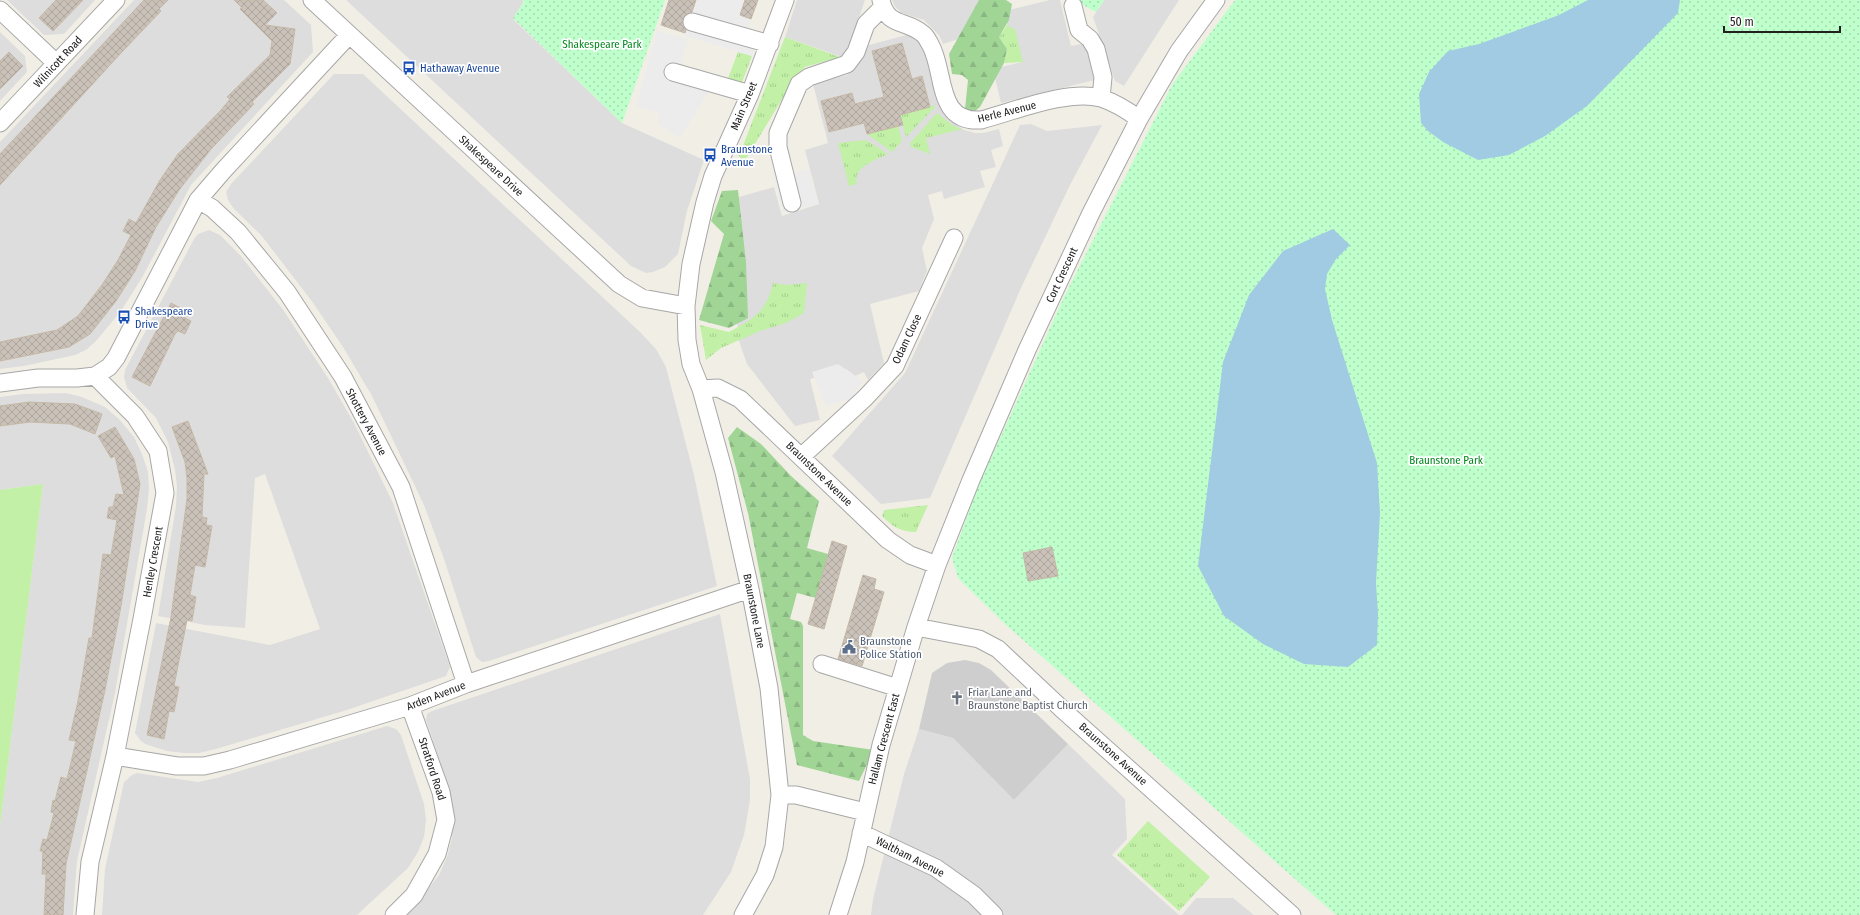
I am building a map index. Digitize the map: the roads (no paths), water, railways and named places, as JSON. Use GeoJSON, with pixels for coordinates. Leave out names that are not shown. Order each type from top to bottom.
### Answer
{"type":"FeatureCollection","features":[{"type":"Feature","properties":{"kind":"street","name":"Wilnicott Road"},"geometry":{"type":"LineString","coordinates":[[0,123],[116,0]]}},
{"type":"Feature","properties":{"kind":"street","name":"Shakespeare Drive"},"geometry":{"type":"LineString","coordinates":[[312,0],[619,284],[642,298],[686,306]]}},
{"type":"Feature","properties":{"kind":"street","name":"Main Street"},"geometry":{"type":"LineString","coordinates":[[686,306],[691,264],[705,202],[713,176],[750,94],[770,44],[785,0]]}},
{"type":"Feature","properties":{"kind":"street","name":"Cort Crescent"},"geometry":{"type":"LineString","coordinates":[[937,565],[971,480],[1027,350],[1091,213],[1139,119],[1179,51],[1216,0]]}},
{"type":"Feature","properties":{"kind":"street","name":"Herle Avenue"},"geometry":{"type":"LineString","coordinates":[[792,203],[778,147],[778,133],[799,84],[809,77],[846,64],[856,52],[866,24],[882,4],[888,18],[924,34],[933,48],[946,100],[963,118],[972,121],[981,120],[1051,100],[1080,95],[1101,98],[1120,106],[1139,119]]}},
{"type":"Feature","properties":{"kind":"street"},"geometry":{"type":"LineString","coordinates":[[1073,6],[1079,30],[1090,39],[1096,49],[1103,77],[1101,98]]}},
{"type":"Feature","properties":{"kind":"street"},"geometry":{"type":"LineString","coordinates":[[0,10],[56,63]]}},
{"type":"Feature","properties":{"kind":"street"},"geometry":{"type":"LineString","coordinates":[[692,22],[770,44]]}},
{"type":"Feature","properties":{"kind":"street"},"geometry":{"type":"LineString","coordinates":[[0,383],[38,378],[77,378],[95,376],[109,367],[116,358],[198,200],[349,35]]}},
{"type":"Feature","properties":{"kind":"street"},"geometry":{"type":"LineString","coordinates":[[673,72],[750,94]]}},
{"type":"Feature","properties":{"kind":"street","name":"Shottery Avenue"},"geometry":{"type":"LineString","coordinates":[[198,200],[212,208],[233,227],[287,292],[343,377],[401,487],[466,684]]}},
{"type":"Feature","properties":{"kind":"street","name":"Odam Close"},"geometry":{"type":"LineString","coordinates":[[801,457],[870,394],[895,366],[954,238]]}},
{"type":"Feature","properties":{"kind":"street","name":"Braunstone Lane"},"geometry":{"type":"LineString","coordinates":[[686,306],[687,340],[691,364],[701,389],[724,472],[750,589],[769,688],[780,795],[771,854],[765,875],[743,915]]}},
{"type":"Feature","properties":{"kind":"street","name":"Henley Crescent"},"geometry":{"type":"LineString","coordinates":[[85,915],[90,862],[115,756],[165,493],[158,451],[135,416],[95,376]]}},
{"type":"Feature","properties":{"kind":"street","name":"Braunstone Avenue"},"geometry":{"type":"LineString","coordinates":[[701,389],[718,388],[740,399],[888,540],[910,555],[937,565]]}},
{"type":"Feature","properties":{"kind":"street","name":"Hallam Crescent East"},"geometry":{"type":"LineString","coordinates":[[838,915],[855,862],[881,745],[916,627],[937,565]]}},
{"type":"Feature","properties":{"kind":"street","name":"Arden Avenue"},"geometry":{"type":"LineString","coordinates":[[115,756],[177,766],[204,766],[410,706],[466,684],[750,589]]}},
{"type":"Feature","properties":{"kind":"street","name":"Braunstone Avenue"},"geometry":{"type":"LineString","coordinates":[[916,627],[979,639],[998,648],[1064,710],[1292,915]]}},
{"type":"Feature","properties":{"kind":"street"},"geometry":{"type":"LineString","coordinates":[[822,664],[898,688]]}},
{"type":"Feature","properties":{"kind":"street","name":"Stratford Road"},"geometry":{"type":"LineString","coordinates":[[394,915],[414,895],[437,854],[446,820],[441,792],[410,706]]}},
{"type":"Feature","properties":{"kind":"street"},"geometry":{"type":"LineString","coordinates":[[780,795],[796,795],[865,812]]}},
{"type":"Feature","properties":{"kind":"street","name":"Waltham Avenue"},"geometry":{"type":"LineString","coordinates":[[861,833],[936,868],[974,895],[994,915]]}},
{"type":"Feature","properties":{"kind":"water"},"geometry":{"type":"Polygon","coordinates":[[[1588,0],[1680,0],[1678,13],[1587,106],[1545,136],[1509,155],[1478,160],[1443,142],[1428,131],[1421,123],[1419,94],[1429,72],[1448,51],[1479,44],[1507,34],[1559,15],[1588,0]]]}},
{"type":"Feature","properties":{"kind":"water"},"geometry":{"type":"Polygon","coordinates":[[[1333,229],[1350,245],[1336,259],[1327,274],[1325,289],[1332,320],[1377,463],[1380,513],[1376,583],[1378,614],[1377,645],[1348,667],[1304,664],[1263,644],[1224,616],[1198,566],[1223,362],[1249,295],[1283,251],[1333,229]]]}},
{"type":"Feature","properties":{"kind":"place","name":"Hathaway Avenue"},"geometry":{"type":"Point","coordinates":[409,68]}},
{"type":"Feature","properties":{"kind":"place","name":"Braunstone Avenue"},"geometry":{"type":"Point","coordinates":[710,155]}},
{"type":"Feature","properties":{"kind":"place","name":"Shakespeare Drive"},"geometry":{"type":"Point","coordinates":[124,317]}},
{"type":"Feature","properties":{"kind":"place","name":"Braunstone Police Station"},"geometry":{"type":"Point","coordinates":[849,647]}},
{"type":"Feature","properties":{"kind":"place","name":"Friar Lane and Braunstone Baptist Church"},"geometry":{"type":"Point","coordinates":[957,698]}},
{"type":"Feature","properties":{"kind":"park label","name":"Shakespeare Park"},"geometry":{"type":"Point","coordinates":[602,44]}},
{"type":"Feature","properties":{"kind":"park label","name":"Braunstone Park"},"geometry":{"type":"Point","coordinates":[1446,460]}}]}
